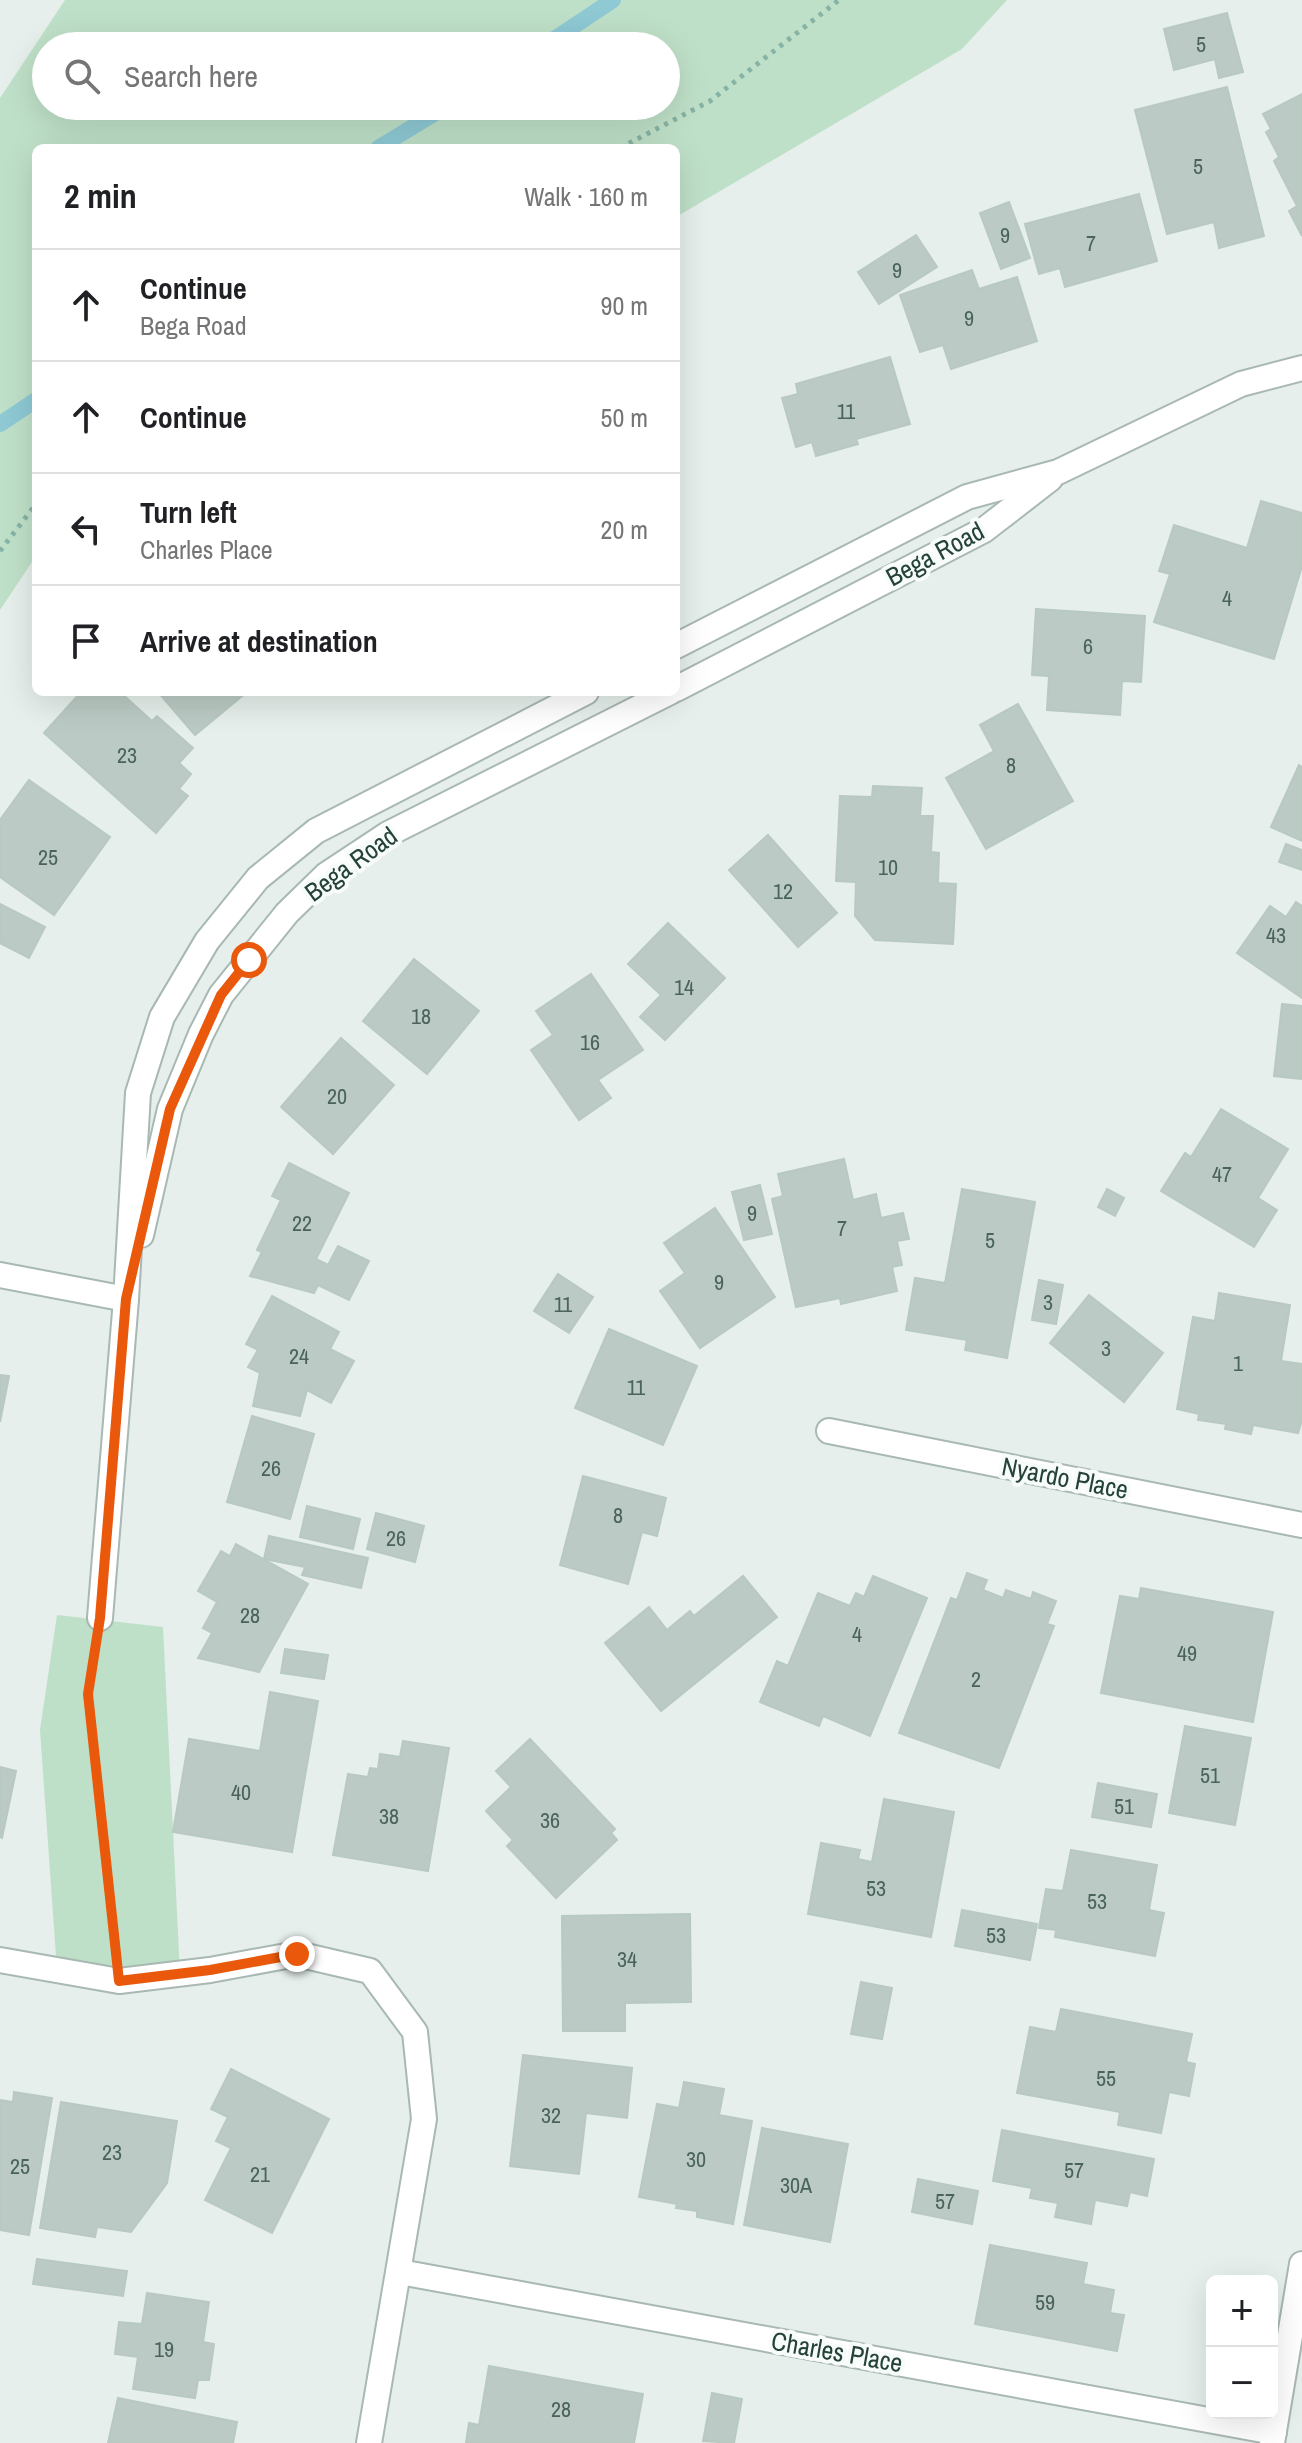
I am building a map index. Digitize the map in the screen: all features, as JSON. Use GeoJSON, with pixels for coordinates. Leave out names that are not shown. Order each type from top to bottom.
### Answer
{"type":"FeatureCollection","features":[{"type":"Feature","properties":{"kind":"street","name":"Bega Road"},"geometry":{"type":"LineString","coordinates":[[680,644],[967,497],[1058,472],[1241,384],[1302,368]]}},
{"type":"Feature","properties":{"kind":"street","name":"Bega Road"},"geometry":{"type":"LineString","coordinates":[[680,687],[984,530],[1058,472]]}},
{"type":"Feature","properties":{"kind":"street","name":"Bega Road"},"geometry":{"type":"LineString","coordinates":[[100,1618],[126,1299],[138,1093],[162,1017],[207,941],[258,878],[316,831],[578,696]]}},
{"type":"Feature","properties":{"kind":"street","name":"Bega Road"},"geometry":{"type":"LineString","coordinates":[[126,1299],[175,1096],[221,995],[287,913],[326,875],[388,834],[662,696]]}},
{"type":"Feature","properties":{"kind":"street"},"geometry":{"type":"LineString","coordinates":[[0,1275],[126,1299]]}},
{"type":"Feature","properties":{"kind":"street","name":"Nyardo Place"},"geometry":{"type":"LineString","coordinates":[[829,1431],[1302,1525]]}},
{"type":"Feature","properties":{"kind":"street"},"geometry":{"type":"LineString","coordinates":[[0,1960],[119,1981],[210,1970],[297,1954],[370,1971],[415,2032],[424,2119],[369,2443]]}},
{"type":"Feature","properties":{"kind":"street"},"geometry":{"type":"LineString","coordinates":[[1273,2437],[1302,2264]]}},
{"type":"Feature","properties":{"kind":"street","name":"Charles Place"},"geometry":{"type":"LineString","coordinates":[[400,2272],[1273,2437]]}},
{"type":"Feature","properties":{"kind":"path"},"geometry":{"type":"LineString","coordinates":[[680,117],[710,101],[839,0]]}},
{"type":"Feature","properties":{"kind":"path"},"geometry":{"type":"LineString","coordinates":[[628,144],[674,120]]}},
{"type":"Feature","properties":{"kind":"path"},"geometry":{"type":"LineString","coordinates":[[0,551],[32,509]]}},
{"type":"Feature","properties":{"kind":"path"},"geometry":{"type":"LineString","coordinates":[[100,1618],[88,1694],[119,1981]]}},
{"type":"Feature","properties":{"kind":"green space"},"geometry":{"type":"Polygon","coordinates":[[[65,0],[1007,0],[962,49],[680,215],[680,144],[32,144],[32,562],[0,610],[0,98],[32,50],[32,120],[680,120],[680,32],[44,32],[65,0]]]}},
{"type":"Feature","properties":{"kind":"green space"},"geometry":{"type":"Polygon","coordinates":[[[57,1615],[163,1627],[180,1974],[57,1970],[40,1730],[57,1615]]]}},
{"type":"Feature","properties":{"kind":"building"},"geometry":{"type":"Polygon","coordinates":[[[1227,13],[1243,72],[1219,78],[1215,59],[1174,70],[1164,29],[1227,13]]]}},
{"type":"Feature","properties":{"kind":"building"},"geometry":{"type":"Polygon","coordinates":[[[1227,87],[1264,236],[1219,248],[1214,222],[1167,234],[1135,110],[1227,87]]]}},
{"type":"Feature","properties":{"kind":"building"},"geometry":{"type":"Polygon","coordinates":[[[1302,94],[1302,236],[1289,211],[1297,206],[1274,161],[1279,157],[1266,132],[1271,129],[1263,114],[1302,94]]]}},
{"type":"Feature","properties":{"kind":"building"},"geometry":{"type":"Polygon","coordinates":[[[1139,194],[1157,261],[1065,287],[1060,268],[1039,274],[1025,224],[1139,194]]]}},
{"type":"Feature","properties":{"kind":"building"},"geometry":{"type":"Polygon","coordinates":[[[1009,202],[1030,258],[1001,269],[980,213],[1009,202]]]}},
{"type":"Feature","properties":{"kind":"building"},"geometry":{"type":"Polygon","coordinates":[[[916,235],[937,267],[879,304],[858,272],[916,235]]]}},
{"type":"Feature","properties":{"kind":"building"},"geometry":{"type":"Polygon","coordinates":[[[972,270],[979,289],[1017,277],[1037,341],[951,369],[943,345],[920,352],[900,295],[972,270]]]}},
{"type":"Feature","properties":{"kind":"building"},"geometry":{"type":"Polygon","coordinates":[[[890,357],[910,424],[856,439],[858,444],[816,456],[812,442],[796,447],[782,398],[798,394],[796,384],[890,357]]]}},
{"type":"Feature","properties":{"kind":"building"},"geometry":{"type":"Polygon","coordinates":[[[1261,501],[1302,513],[1302,566],[1274,659],[1154,622],[1170,574],[1159,571],[1174,525],[1247,548],[1261,501]]]}},
{"type":"Feature","properties":{"kind":"building"},"geometry":{"type":"Polygon","coordinates":[[[1036,609],[1145,616],[1141,682],[1122,681],[1120,715],[1047,710],[1049,676],[1032,675],[1036,609]]]}},
{"type":"Feature","properties":{"kind":"building"},"geometry":{"type":"Polygon","coordinates":[[[77,696],[124,696],[152,721],[157,716],[193,748],[179,763],[191,774],[179,789],[188,796],[156,833],[44,733],[77,696]]]}},
{"type":"Feature","properties":{"kind":"building"},"geometry":{"type":"Polygon","coordinates":[[[161,696],[242,696],[195,735],[161,696]]]}},
{"type":"Feature","properties":{"kind":"building"},"geometry":{"type":"Polygon","coordinates":[[[1018,704],[1073,801],[986,849],[946,778],[994,751],[980,725],[1018,704]]]}},
{"type":"Feature","properties":{"kind":"building"},"geometry":{"type":"Polygon","coordinates":[[[1299,765],[1302,767],[1302,841],[1271,827],[1299,765]]]}},
{"type":"Feature","properties":{"kind":"building"},"geometry":{"type":"Polygon","coordinates":[[[29,780],[110,837],[54,915],[0,877],[0,820],[29,780]]]}},
{"type":"Feature","properties":{"kind":"building"},"geometry":{"type":"Polygon","coordinates":[[[873,786],[922,788],[920,816],[933,816],[931,852],[939,853],[938,883],[956,884],[953,944],[875,940],[855,916],[856,882],[836,881],[840,796],[872,797],[873,786]]]}},
{"type":"Feature","properties":{"kind":"building"},"geometry":{"type":"Polygon","coordinates":[[[768,835],[837,913],[798,947],[729,870],[768,835]]]}},
{"type":"Feature","properties":{"kind":"building"},"geometry":{"type":"Polygon","coordinates":[[[1286,844],[1302,850],[1302,870],[1279,862],[1286,844]]]}},
{"type":"Feature","properties":{"kind":"building"},"geometry":{"type":"Polygon","coordinates":[[[1296,902],[1302,906],[1302,998],[1237,953],[1270,906],[1286,917],[1296,902]]]}},
{"type":"Feature","properties":{"kind":"building"},"geometry":{"type":"Polygon","coordinates":[[[0,904],[45,927],[29,958],[0,943],[0,904]]]}},
{"type":"Feature","properties":{"kind":"building"},"geometry":{"type":"Polygon","coordinates":[[[668,923],[725,978],[665,1040],[640,1017],[661,995],[628,964],[668,923]]]}},
{"type":"Feature","properties":{"kind":"building"},"geometry":{"type":"Polygon","coordinates":[[[414,959],[479,1011],[427,1074],[363,1021],[414,959]]]}},
{"type":"Feature","properties":{"kind":"building"},"geometry":{"type":"Polygon","coordinates":[[[591,974],[643,1050],[598,1080],[611,1098],[579,1120],[531,1050],[553,1035],[536,1011],[591,974]]]}},
{"type":"Feature","properties":{"kind":"building"},"geometry":{"type":"Polygon","coordinates":[[[1282,1004],[1302,1006],[1302,1079],[1274,1076],[1282,1004]]]}},
{"type":"Feature","properties":{"kind":"building"},"geometry":{"type":"Polygon","coordinates":[[[341,1038],[394,1085],[333,1154],[281,1107],[341,1038]]]}},
{"type":"Feature","properties":{"kind":"building"},"geometry":{"type":"Polygon","coordinates":[[[1221,1109],[1288,1149],[1258,1198],[1277,1210],[1254,1247],[1161,1191],[1185,1153],[1191,1157],[1221,1109]]]}},
{"type":"Feature","properties":{"kind":"building"},"geometry":{"type":"Polygon","coordinates":[[[844,1159],[853,1200],[876,1194],[881,1218],[903,1213],[909,1239],[897,1241],[902,1265],[892,1267],[897,1291],[841,1304],[840,1298],[796,1307],[772,1199],[783,1196],[778,1174],[844,1159]]]}},
{"type":"Feature","properties":{"kind":"building"},"geometry":{"type":"Polygon","coordinates":[[[289,1163],[349,1193],[316,1259],[328,1265],[338,1246],[369,1261],[349,1300],[318,1285],[314,1293],[250,1276],[262,1252],[257,1250],[281,1200],[272,1196],[289,1163]]]}},
{"type":"Feature","properties":{"kind":"building"},"geometry":{"type":"Polygon","coordinates":[[[760,1185],[772,1234],[744,1240],[732,1192],[760,1185]]]}},
{"type":"Feature","properties":{"kind":"building"},"geometry":{"type":"Polygon","coordinates":[[[962,1189],[1035,1202],[1007,1358],[965,1350],[967,1340],[906,1330],[915,1278],[945,1283],[962,1189]]]}},
{"type":"Feature","properties":{"kind":"building"},"geometry":{"type":"Polygon","coordinates":[[[1107,1189],[1124,1198],[1115,1216],[1098,1207],[1107,1189]]]}},
{"type":"Feature","properties":{"kind":"building"},"geometry":{"type":"Polygon","coordinates":[[[715,1208],[775,1297],[700,1348],[660,1291],[685,1273],[664,1243],[715,1208]]]}},
{"type":"Feature","properties":{"kind":"building"},"geometry":{"type":"Polygon","coordinates":[[[558,1274],[593,1297],[569,1333],[534,1311],[558,1274]]]}},
{"type":"Feature","properties":{"kind":"building"},"geometry":{"type":"Polygon","coordinates":[[[1039,1280],[1063,1285],[1056,1324],[1032,1320],[1039,1280]]]}},
{"type":"Feature","properties":{"kind":"building"},"geometry":{"type":"Polygon","coordinates":[[[1219,1293],[1290,1305],[1281,1361],[1302,1364],[1302,1420],[1298,1433],[1253,1425],[1251,1434],[1225,1429],[1226,1424],[1198,1420],[1199,1414],[1177,1409],[1193,1317],[1215,1321],[1219,1293]]]}},
{"type":"Feature","properties":{"kind":"building"},"geometry":{"type":"Polygon","coordinates":[[[1089,1295],[1163,1353],[1124,1402],[1050,1343],[1089,1295]]]}},
{"type":"Feature","properties":{"kind":"building"},"geometry":{"type":"Polygon","coordinates":[[[272,1296],[339,1332],[330,1349],[354,1361],[331,1403],[307,1390],[300,1416],[253,1406],[260,1373],[248,1367],[258,1350],[246,1344],[272,1296]]]}},
{"type":"Feature","properties":{"kind":"building"},"geometry":{"type":"Polygon","coordinates":[[[609,1329],[697,1366],[663,1445],[575,1408],[609,1329]]]}},
{"type":"Feature","properties":{"kind":"building"},"geometry":{"type":"Polygon","coordinates":[[[0,1375],[9,1376],[0,1422],[0,1375]]]}},
{"type":"Feature","properties":{"kind":"building"},"geometry":{"type":"Polygon","coordinates":[[[252,1416],[314,1434],[290,1519],[227,1502],[252,1416]]]}},
{"type":"Feature","properties":{"kind":"building"},"geometry":{"type":"Polygon","coordinates":[[[583,1476],[666,1498],[657,1536],[642,1532],[628,1584],[560,1565],[583,1476]]]}},
{"type":"Feature","properties":{"kind":"building"},"geometry":{"type":"Polygon","coordinates":[[[307,1506],[360,1519],[353,1549],[300,1537],[307,1506]]]}},
{"type":"Feature","properties":{"kind":"building"},"geometry":{"type":"Polygon","coordinates":[[[376,1513],[424,1526],[415,1562],[367,1549],[376,1513]]]}},
{"type":"Feature","properties":{"kind":"building"},"geometry":{"type":"Polygon","coordinates":[[[269,1536],[368,1558],[361,1588],[302,1575],[305,1567],[264,1559],[269,1536]]]}},
{"type":"Feature","properties":{"kind":"building"},"geometry":{"type":"Polygon","coordinates":[[[236,1544],[308,1584],[259,1672],[198,1658],[212,1633],[203,1628],[217,1602],[198,1591],[221,1551],[230,1556],[236,1544]]]}},
{"type":"Feature","properties":{"kind":"building"},"geometry":{"type":"Polygon","coordinates":[[[967,1573],[987,1580],[983,1590],[1003,1598],[1006,1590],[1031,1599],[1033,1592],[1056,1601],[1047,1624],[1054,1626],[999,1768],[899,1733],[951,1598],[957,1600],[967,1573]]]}},
{"type":"Feature","properties":{"kind":"building"},"geometry":{"type":"Polygon","coordinates":[[[743,1576],[777,1617],[661,1711],[605,1643],[649,1607],[667,1630],[690,1611],[694,1616],[743,1576]]]}},
{"type":"Feature","properties":{"kind":"building"},"geometry":{"type":"Polygon","coordinates":[[[873,1576],[927,1598],[870,1736],[823,1716],[819,1726],[760,1702],[777,1661],[788,1666],[818,1593],[850,1606],[856,1593],[864,1597],[873,1576]]]}},
{"type":"Feature","properties":{"kind":"building"},"geometry":{"type":"Polygon","coordinates":[[[1141,1588],[1273,1612],[1253,1722],[1101,1693],[1120,1596],[1139,1599],[1141,1588]]]}},
{"type":"Feature","properties":{"kind":"building"},"geometry":{"type":"Polygon","coordinates":[[[285,1649],[328,1655],[324,1679],[281,1673],[285,1649]]]}},
{"type":"Feature","properties":{"kind":"building"},"geometry":{"type":"Polygon","coordinates":[[[270,1692],[318,1701],[292,1852],[173,1832],[189,1739],[260,1751],[270,1692]]]}},
{"type":"Feature","properties":{"kind":"building"},"geometry":{"type":"Polygon","coordinates":[[[1185,1726],[1251,1738],[1235,1825],[1169,1813],[1185,1726]]]}},
{"type":"Feature","properties":{"kind":"building"},"geometry":{"type":"Polygon","coordinates":[[[530,1739],[615,1829],[611,1833],[617,1840],[556,1898],[507,1846],[513,1840],[486,1811],[511,1787],[496,1771],[530,1739]]]}},
{"type":"Feature","properties":{"kind":"building"},"geometry":{"type":"Polygon","coordinates":[[[403,1741],[449,1748],[428,1871],[333,1855],[348,1774],[368,1777],[370,1768],[378,1769],[380,1754],[400,1757],[403,1741]]]}},
{"type":"Feature","properties":{"kind":"building"},"geometry":{"type":"Polygon","coordinates":[[[0,1767],[16,1771],[2,1838],[0,1837],[0,1767]]]}},
{"type":"Feature","properties":{"kind":"building"},"geometry":{"type":"Polygon","coordinates":[[[1098,1783],[1157,1794],[1151,1827],[1092,1817],[1098,1783]]]}},
{"type":"Feature","properties":{"kind":"building"},"geometry":{"type":"Polygon","coordinates":[[[884,1799],[954,1812],[931,1937],[808,1914],[821,1843],[860,1850],[858,1859],[872,1862],[884,1799]]]}},
{"type":"Feature","properties":{"kind":"building"},"geometry":{"type":"Polygon","coordinates":[[[1071,1850],[1157,1865],[1149,1910],[1164,1913],[1155,1956],[1055,1937],[1056,1930],[1039,1928],[1046,1889],[1063,1891],[1071,1850]]]}},
{"type":"Feature","properties":{"kind":"building"},"geometry":{"type":"Polygon","coordinates":[[[962,1910],[1037,1924],[1030,1960],[955,1946],[962,1910]]]}},
{"type":"Feature","properties":{"kind":"building"},"geometry":{"type":"Polygon","coordinates":[[[690,1914],[691,2002],[625,2003],[625,2031],[563,2031],[562,1916],[690,1914]]]}},
{"type":"Feature","properties":{"kind":"building"},"geometry":{"type":"Polygon","coordinates":[[[861,1982],[892,1988],[882,2039],[851,2034],[861,1982]]]}},
{"type":"Feature","properties":{"kind":"building"},"geometry":{"type":"Polygon","coordinates":[[[1061,2009],[1192,2034],[1186,2062],[1195,2064],[1189,2096],[1169,2092],[1161,2133],[1118,2125],[1120,2112],[1017,2093],[1030,2027],[1056,2032],[1061,2009]]]}},
{"type":"Feature","properties":{"kind":"building"},"geometry":{"type":"Polygon","coordinates":[[[523,2055],[632,2068],[627,2118],[586,2113],[579,2174],[510,2166],[523,2055]]]}},
{"type":"Feature","properties":{"kind":"building"},"geometry":{"type":"Polygon","coordinates":[[[231,2069],[329,2119],[272,2233],[205,2200],[231,2148],[216,2141],[228,2117],[211,2109],[231,2069]]]}},
{"type":"Feature","properties":{"kind":"building"},"geometry":{"type":"Polygon","coordinates":[[[684,2082],[724,2089],[719,2115],[752,2121],[733,2224],[697,2217],[697,2211],[676,2208],[677,2204],[639,2197],[657,2104],[679,2108],[684,2082]]]}},
{"type":"Feature","properties":{"kind":"building"},"geometry":{"type":"Polygon","coordinates":[[[14,2092],[52,2098],[29,2235],[0,2230],[0,2100],[13,2102],[14,2092]]]}},
{"type":"Feature","properties":{"kind":"building"},"geometry":{"type":"Polygon","coordinates":[[[61,2102],[177,2121],[167,2183],[131,2232],[97,2227],[95,2237],[40,2228],[61,2102]]]}},
{"type":"Feature","properties":{"kind":"building"},"geometry":{"type":"Polygon","coordinates":[[[762,2128],[848,2144],[830,2242],[744,2225],[762,2128]]]}},
{"type":"Feature","properties":{"kind":"building"},"geometry":{"type":"Polygon","coordinates":[[[1002,2130],[1154,2159],[1147,2196],[1130,2192],[1127,2206],[1095,2200],[1091,2224],[1055,2217],[1058,2203],[1030,2198],[1032,2188],[993,2181],[1002,2130]]]}},
{"type":"Feature","properties":{"kind":"building"},"geometry":{"type":"Polygon","coordinates":[[[918,2179],[978,2191],[972,2224],[912,2212],[918,2179]]]}},
{"type":"Feature","properties":{"kind":"building"},"geometry":{"type":"Polygon","coordinates":[[[990,2245],[1087,2263],[1083,2284],[1114,2290],[1110,2313],[1124,2315],[1117,2351],[975,2324],[990,2245]]]}},
{"type":"Feature","properties":{"kind":"building"},"geometry":{"type":"Polygon","coordinates":[[[37,2259],[127,2271],[123,2296],[33,2284],[37,2259]]]}},
{"type":"Feature","properties":{"kind":"building"},"geometry":{"type":"Polygon","coordinates":[[[147,2293],[209,2302],[203,2342],[214,2344],[209,2380],[198,2380],[195,2398],[133,2389],[138,2357],[115,2354],[119,2322],[142,2324],[147,2293]]]}},
{"type":"Feature","properties":{"kind":"building"},"geometry":{"type":"Polygon","coordinates":[[[489,2366],[643,2394],[634,2443],[466,2443],[469,2423],[479,2425],[489,2366]]]}},
{"type":"Feature","properties":{"kind":"building"},"geometry":{"type":"Polygon","coordinates":[[[712,2393],[742,2399],[734,2443],[703,2441],[712,2393]]]}},
{"type":"Feature","properties":{"kind":"building"},"geometry":{"type":"Polygon","coordinates":[[[118,2398],[237,2422],[233,2443],[108,2443],[118,2398]]]}},
{"type":"Feature","properties":{"kind":"waterway"},"geometry":{"type":"LineString","coordinates":[[565,32],[613,0]]}},
{"type":"Feature","properties":{"kind":"waterway"},"geometry":{"type":"LineString","coordinates":[[385,144],[424,120]]}},
{"type":"Feature","properties":{"kind":"waterway"},"geometry":{"type":"LineString","coordinates":[[0,424],[32,403]]}},
{"type":"Feature","properties":{"kind":"route"},"geometry":{"type":"LineString","coordinates":[[249,960],[221,995],[170,1109],[126,1299],[100,1618],[88,1694],[119,1981],[210,1970],[297,1954]]}}]}
